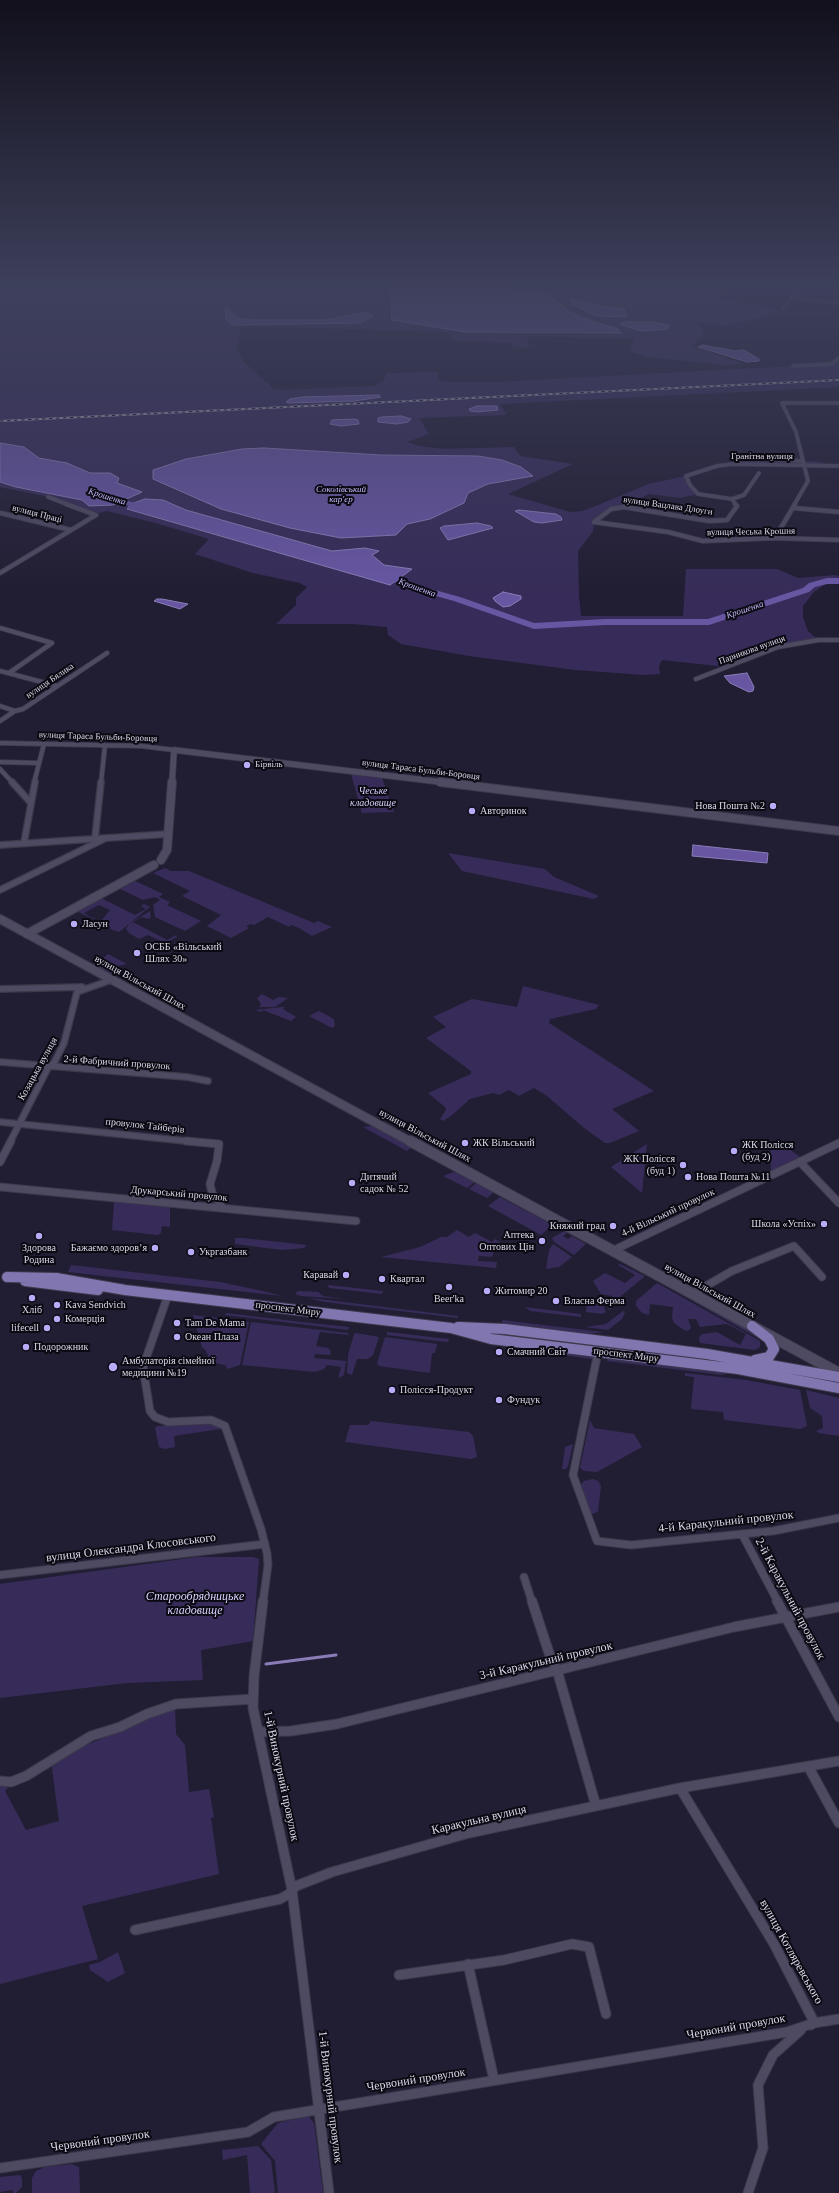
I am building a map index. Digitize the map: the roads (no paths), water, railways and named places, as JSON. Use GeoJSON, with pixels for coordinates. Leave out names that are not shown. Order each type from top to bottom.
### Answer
{"type":"FeatureCollection","features":[{"type":"Feature","properties":{"kind":"main road","name":"проспект Миру"},"geometry":{"type":"LineString","coordinates":[[3,1277],[38,1284],[87,1289],[125,1290],[451,1328],[488,1338],[738,1369],[839,1388]]}},
{"type":"Feature","properties":{"kind":"main road"},"geometry":{"type":"LineString","coordinates":[[751,1361],[769,1356],[774,1349],[769,1339],[752,1326]]}},
{"type":"Feature","properties":{"kind":"main road","name":"проспект Миру"},"geometry":{"type":"LineString","coordinates":[[451,1328],[477,1327],[505,1329],[751,1361],[839,1377]]}},
{"type":"Feature","properties":{"kind":"street"},"geometry":{"type":"LineString","coordinates":[[776,538],[808,481],[796,432],[782,403],[839,403]]}},
{"type":"Feature","properties":{"kind":"street","name":"Гранітна вулиця"},"geometry":{"type":"LineString","coordinates":[[735,457],[839,466]]}},
{"type":"Feature","properties":{"kind":"street","name":"Гранітна вулиця"},"geometry":{"type":"LineString","coordinates":[[732,499],[698,494],[686,476],[716,466],[733,464],[803,463]]}},
{"type":"Feature","properties":{"kind":"street"},"geometry":{"type":"LineString","coordinates":[[732,499],[744,495],[759,473]]}},
{"type":"Feature","properties":{"kind":"street","name":"вулиця Праці"},"geometry":{"type":"LineString","coordinates":[[0,573],[96,514],[48,497]]}},
{"type":"Feature","properties":{"kind":"street","name":"вулиця Вацлава Длоуги"},"geometry":{"type":"LineString","coordinates":[[594,522],[611,509],[624,506],[709,521],[727,520],[737,506],[732,499]]}},
{"type":"Feature","properties":{"kind":"street"},"geometry":{"type":"LineString","coordinates":[[794,508],[839,512]]}},
{"type":"Feature","properties":{"kind":"street","name":"вулиця Праці"},"geometry":{"type":"LineString","coordinates":[[0,512],[71,530]]}},
{"type":"Feature","properties":{"kind":"street","name":"вулиця Чеська Крошня"},"geometry":{"type":"LineString","coordinates":[[594,522],[668,532],[703,541],[776,538],[839,540]]}},
{"type":"Feature","properties":{"kind":"street"},"geometry":{"type":"LineString","coordinates":[[0,628],[52,643],[9,673]]}},
{"type":"Feature","properties":{"kind":"street","name":"Парникова вулиця"},"geometry":{"type":"LineString","coordinates":[[696,679],[778,647],[818,640],[839,640]]}},
{"type":"Feature","properties":{"kind":"street","name":"вулиця Бялика"},"geometry":{"type":"LineString","coordinates":[[0,721],[15,711],[23,709],[107,653]]}},
{"type":"Feature","properties":{"kind":"street"},"geometry":{"type":"LineString","coordinates":[[0,671],[58,686]]}},
{"type":"Feature","properties":{"kind":"street"},"geometry":{"type":"LineString","coordinates":[[0,706],[15,711]]}},
{"type":"Feature","properties":{"kind":"street","name":"вулиця Тараса Бульби-Боровця"},"geometry":{"type":"LineString","coordinates":[[0,743],[141,746],[839,832]]}},
{"type":"Feature","properties":{"kind":"street"},"geometry":{"type":"LineString","coordinates":[[24,844],[38,763],[44,744]]}},
{"type":"Feature","properties":{"kind":"street"},"geometry":{"type":"LineString","coordinates":[[95,838],[106,745]]}},
{"type":"Feature","properties":{"kind":"street"},"geometry":{"type":"LineString","coordinates":[[27,934],[161,860],[167,850],[174,750]]}},
{"type":"Feature","properties":{"kind":"street"},"geometry":{"type":"LineString","coordinates":[[0,762],[38,763]]}},
{"type":"Feature","properties":{"kind":"street"},"geometry":{"type":"LineString","coordinates":[[0,769],[32,803]]}},
{"type":"Feature","properties":{"kind":"street"},"geometry":{"type":"LineString","coordinates":[[0,845],[168,834]]}},
{"type":"Feature","properties":{"kind":"street"},"geometry":{"type":"LineString","coordinates":[[0,890],[105,838]]}},
{"type":"Feature","properties":{"kind":"street","name":"вулиця Вільський Шлях"},"geometry":{"type":"LineString","coordinates":[[0,919],[839,1373]]}},
{"type":"Feature","properties":{"kind":"street","name":"Козацька вулиця"},"geometry":{"type":"LineString","coordinates":[[0,1162],[48,1066],[54,1063],[67,1034],[77,992],[111,980]]}},
{"type":"Feature","properties":{"kind":"street"},"geometry":{"type":"LineString","coordinates":[[0,989],[88,987]]}},
{"type":"Feature","properties":{"kind":"street","name":"2-й Фабричний провулок"},"geometry":{"type":"LineString","coordinates":[[0,1062],[187,1077],[208,1081]]}},
{"type":"Feature","properties":{"kind":"street","name":"провулок Тайберів"},"geometry":{"type":"LineString","coordinates":[[0,1122],[219,1144],[217,1161],[210,1184],[212,1193],[223,1208]]}},
{"type":"Feature","properties":{"kind":"street","name":"4-й Вільський провулок"},"geometry":{"type":"LineString","coordinates":[[614,1250],[839,1143]]}},
{"type":"Feature","properties":{"kind":"street"},"geometry":{"type":"LineString","coordinates":[[800,1162],[839,1203]]}},
{"type":"Feature","properties":{"kind":"street","name":"Друкарський провулок"},"geometry":{"type":"LineString","coordinates":[[0,1186],[356,1221]]}},
{"type":"Feature","properties":{"kind":"street"},"geometry":{"type":"LineString","coordinates":[[692,1294],[732,1272],[794,1246],[822,1277]]}},
{"type":"Feature","properties":{"kind":"street","name":"1-й Винокурний провулок"},"geometry":{"type":"LineString","coordinates":[[168,1295],[143,1367],[150,1411],[155,1417],[168,1422],[211,1420],[225,1426],[265,1544],[268,1565],[255,1666],[253,1700],[258,1732],[292,1890],[329,2193]]}},
{"type":"Feature","properties":{"kind":"street","name":"4-й Каракульний провулок"},"geometry":{"type":"LineString","coordinates":[[598,1352],[574,1471],[575,1484],[597,1541],[613,1544],[640,1544],[773,1531],[839,1518]]}},
{"type":"Feature","properties":{"kind":"street","name":"2-й Каракульний провулок"},"geometry":{"type":"LineString","coordinates":[[742,1534],[839,1717]]}},
{"type":"Feature","properties":{"kind":"street","name":"вулиця Олександра Клосовського"},"geometry":{"type":"LineString","coordinates":[[0,1575],[265,1544]]}},
{"type":"Feature","properties":{"kind":"street"},"geometry":{"type":"LineString","coordinates":[[524,1578],[549,1653],[557,1670],[596,1806]]}},
{"type":"Feature","properties":{"kind":"street","name":"3-й Каракульний провулок"},"geometry":{"type":"LineString","coordinates":[[258,1732],[292,1731],[337,1724],[786,1616],[839,1607]]}},
{"type":"Feature","properties":{"kind":"street"},"geometry":{"type":"LineString","coordinates":[[0,1781],[11,1782],[26,1776],[91,1736],[176,1704],[253,1700]]}},
{"type":"Feature","properties":{"kind":"street","name":"Каракульна вулиця"},"geometry":{"type":"LineString","coordinates":[[134,1930],[280,1899],[286,1897],[296,1886],[332,1872],[411,1848],[680,1788],[839,1761]]}},
{"type":"Feature","properties":{"kind":"street"},"geometry":{"type":"LineString","coordinates":[[808,1766],[839,1823]]}},
{"type":"Feature","properties":{"kind":"street","name":"вулиця Котляревського"},"geometry":{"type":"LineString","coordinates":[[680,1788],[774,1944],[801,1994],[814,2023]]}},
{"type":"Feature","properties":{"kind":"street"},"geometry":{"type":"LineString","coordinates":[[399,1975],[504,1960],[572,1944],[589,1948],[606,2014]]}},
{"type":"Feature","properties":{"kind":"street"},"geometry":{"type":"LineString","coordinates":[[468,1964],[494,2080]]}},
{"type":"Feature","properties":{"kind":"street","name":"Червоний провулок"},"geometry":{"type":"LineString","coordinates":[[0,2168],[248,2132],[274,2117],[779,2033],[814,2023],[839,2019]]}},
{"type":"Feature","properties":{"kind":"street"},"geometry":{"type":"LineString","coordinates":[[748,2193],[763,2148],[757,2094],[761,2076],[773,2055],[799,2031],[814,2023]]}},
{"type":"Feature","properties":{"kind":"water"},"geometry":{"type":"Polygon","coordinates":[[[379,395],[381,397],[354,401],[286,402],[290,399],[302,397],[379,395]]]}},
{"type":"Feature","properties":{"kind":"water"},"geometry":{"type":"Polygon","coordinates":[[[477,406],[497,406],[498,410],[477,412],[470,411],[469,409],[477,406]]]}},
{"type":"Feature","properties":{"kind":"water"},"geometry":{"type":"Polygon","coordinates":[[[401,416],[411,419],[408,422],[397,424],[378,422],[378,418],[401,416]]]}},
{"type":"Feature","properties":{"kind":"water"},"geometry":{"type":"Polygon","coordinates":[[[332,420],[358,420],[359,424],[341,426],[330,424],[332,420]]]}},
{"type":"Feature","properties":{"kind":"water"},"geometry":{"type":"Polygon","coordinates":[[[0,443],[24,447],[39,458],[67,463],[90,473],[110,473],[119,478],[117,483],[142,492],[113,505],[89,506],[82,500],[16,487],[0,482],[0,443]]]}},
{"type":"Feature","properties":{"kind":"water","name":"Соколівський кар'єр"},"geometry":{"type":"Polygon","coordinates":[[[264,448],[381,455],[478,456],[502,460],[521,467],[533,476],[488,484],[468,493],[464,503],[430,519],[407,524],[396,535],[341,538],[290,528],[221,509],[153,479],[153,470],[186,459],[242,449],[264,448]]]}},
{"type":"Feature","properties":{"kind":"water"},"geometry":{"type":"Polygon","coordinates":[[[145,499],[163,500],[186,510],[332,551],[365,548],[379,551],[372,555],[384,565],[412,569],[390,585],[127,509],[131,504],[145,499]]]}},
{"type":"Feature","properties":{"kind":"water"},"geometry":{"type":"Polygon","coordinates":[[[519,510],[556,514],[561,517],[562,520],[542,523],[534,522],[515,511],[519,510]]]}},
{"type":"Feature","properties":{"kind":"water"},"geometry":{"type":"Polygon","coordinates":[[[477,523],[491,526],[493,528],[448,540],[440,528],[444,526],[477,523]]]}},
{"type":"Feature","properties":{"kind":"water"},"geometry":{"type":"Polygon","coordinates":[[[503,592],[521,596],[521,599],[510,606],[503,607],[493,598],[503,592]]]}},
{"type":"Feature","properties":{"kind":"water"},"geometry":{"type":"Polygon","coordinates":[[[157,599],[188,604],[180,609],[154,601],[157,599]]]}},
{"type":"Feature","properties":{"kind":"water"},"geometry":{"type":"Polygon","coordinates":[[[747,673],[754,687],[753,691],[749,692],[730,683],[724,676],[747,673]]]}},
{"type":"Feature","properties":{"kind":"water"},"geometry":{"type":"Polygon","coordinates":[[[693,845],[768,853],[767,863],[692,856],[693,845]]]}},
{"type":"Feature","properties":{"kind":"waterway","name":"Крошенка"},"geometry":{"type":"LineString","coordinates":[[105,497],[148,508]]}},
{"type":"Feature","properties":{"kind":"waterway","name":"Крошенка"},"geometry":{"type":"LineString","coordinates":[[381,573],[410,586],[457,599],[516,621],[534,626],[605,622],[709,622],[806,590],[812,585],[827,581],[839,581]]}},
{"type":"Feature","properties":{"kind":"waterway"},"geometry":{"type":"LineString","coordinates":[[266,1664],[336,1655]]}},
{"type":"Feature","properties":{"kind":"railway"},"geometry":{"type":"LineString","coordinates":[[0,421],[648,389]]}},
{"type":"Feature","properties":{"kind":"place","name":"Бірвіль"},"geometry":{"type":"Point","coordinates":[247,765]}},
{"type":"Feature","properties":{"kind":"place","name":"Нова Пошта №2"},"geometry":{"type":"Point","coordinates":[773,806]}},
{"type":"Feature","properties":{"kind":"place","name":"Авторинок"},"geometry":{"type":"Point","coordinates":[472,811]}},
{"type":"Feature","properties":{"kind":"place","name":"Ласун"},"geometry":{"type":"Point","coordinates":[74,924]}},
{"type":"Feature","properties":{"kind":"place","name":"ОСББ «Вільський Шлях 30»"},"geometry":{"type":"Point","coordinates":[137,953]}},
{"type":"Feature","properties":{"kind":"place","name":"ЖК Вільський"},"geometry":{"type":"Point","coordinates":[465,1143]}},
{"type":"Feature","properties":{"kind":"place","name":"ЖК Полісся (буд 2)"},"geometry":{"type":"Point","coordinates":[734,1151]}},
{"type":"Feature","properties":{"kind":"place","name":"ЖК Полісся (буд 1)"},"geometry":{"type":"Point","coordinates":[683,1165]}},
{"type":"Feature","properties":{"kind":"place","name":"Нова Пошта №11"},"geometry":{"type":"Point","coordinates":[688,1177]}},
{"type":"Feature","properties":{"kind":"place","name":"Дитячий садок № 52"},"geometry":{"type":"Point","coordinates":[352,1183]}},
{"type":"Feature","properties":{"kind":"place","name":"Школа «Успіх»"},"geometry":{"type":"Point","coordinates":[824,1224]}},
{"type":"Feature","properties":{"kind":"place","name":"Княжий град"},"geometry":{"type":"Point","coordinates":[613,1226]}},
{"type":"Feature","properties":{"kind":"place","name":"Здорова Родина"},"geometry":{"type":"Point","coordinates":[39,1236]}},
{"type":"Feature","properties":{"kind":"place","name":"Аптека Оптових Цін"},"geometry":{"type":"Point","coordinates":[542,1241]}},
{"type":"Feature","properties":{"kind":"place","name":"Бажаємо здоровʼя"},"geometry":{"type":"Point","coordinates":[155,1248]}},
{"type":"Feature","properties":{"kind":"place","name":"Укргазбанк"},"geometry":{"type":"Point","coordinates":[191,1252]}},
{"type":"Feature","properties":{"kind":"place","name":"Каравай"},"geometry":{"type":"Point","coordinates":[346,1275]}},
{"type":"Feature","properties":{"kind":"place","name":"Квартал"},"geometry":{"type":"Point","coordinates":[382,1279]}},
{"type":"Feature","properties":{"kind":"place","name":"Beer'ka"},"geometry":{"type":"Point","coordinates":[449,1287]}},
{"type":"Feature","properties":{"kind":"place","name":"Житомир 20"},"geometry":{"type":"Point","coordinates":[487,1291]}},
{"type":"Feature","properties":{"kind":"place","name":"Хліб"},"geometry":{"type":"Point","coordinates":[32,1298]}},
{"type":"Feature","properties":{"kind":"place","name":"Власна Ферма"},"geometry":{"type":"Point","coordinates":[556,1301]}},
{"type":"Feature","properties":{"kind":"place","name":"Kava Sendvich"},"geometry":{"type":"Point","coordinates":[57,1305]}},
{"type":"Feature","properties":{"kind":"place","name":"Комерція"},"geometry":{"type":"Point","coordinates":[57,1319]}},
{"type":"Feature","properties":{"kind":"place","name":"Tam De Mama"},"geometry":{"type":"Point","coordinates":[177,1323]}},
{"type":"Feature","properties":{"kind":"place","name":"lifecell"},"geometry":{"type":"Point","coordinates":[47,1328]}},
{"type":"Feature","properties":{"kind":"place","name":"Океан Плаза"},"geometry":{"type":"Point","coordinates":[177,1337]}},
{"type":"Feature","properties":{"kind":"place","name":"Подорожник"},"geometry":{"type":"Point","coordinates":[26,1347]}},
{"type":"Feature","properties":{"kind":"place","name":"Смачний Світ"},"geometry":{"type":"Point","coordinates":[499,1352]}},
{"type":"Feature","properties":{"kind":"place","name":"Амбулаторія сімейної медицини №19"},"geometry":{"type":"Point","coordinates":[113,1367]}},
{"type":"Feature","properties":{"kind":"place","name":"Полісся-Продукт"},"geometry":{"type":"Point","coordinates":[392,1390]}},
{"type":"Feature","properties":{"kind":"place","name":"Фундук"},"geometry":{"type":"Point","coordinates":[499,1400]}},
{"type":"Feature","properties":{"kind":"park label","name":"Чеське кладовище"},"geometry":{"type":"Point","coordinates":[373,796]}},
{"type":"Feature","properties":{"kind":"park label","name":"Старообрядницьке кладовище"},"geometry":{"type":"Point","coordinates":[195,1604]}}]}
